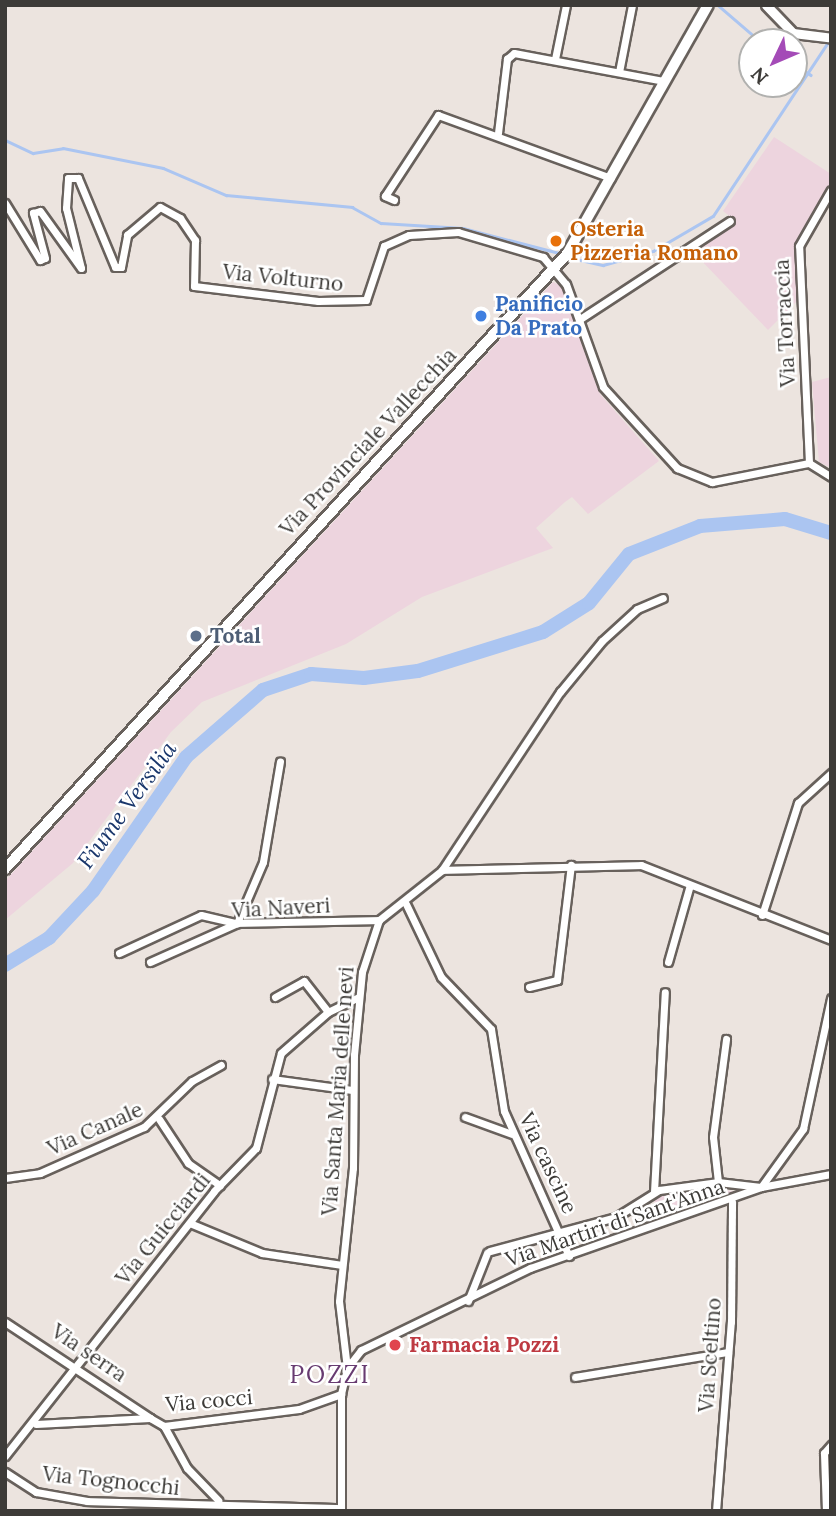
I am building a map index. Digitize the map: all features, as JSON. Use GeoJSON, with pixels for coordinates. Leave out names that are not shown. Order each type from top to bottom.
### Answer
{"type":"FeatureCollection","features":[{"type":"Feature","properties":{"kind":"main road","name":"Via Provinciale Vallecchia"},"geometry":{"type":"LineString","coordinates":[[5,869],[556,266],[611,178],[708,5]]}},
{"type":"Feature","properties":{"kind":"street"},"geometry":{"type":"LineString","coordinates":[[555,59],[566,5]]}},
{"type":"Feature","properties":{"kind":"street"},"geometry":{"type":"LineString","coordinates":[[619,72],[632,5]]}},
{"type":"Feature","properties":{"kind":"street"},"geometry":{"type":"LineString","coordinates":[[766,5],[793,33],[831,38]]}},
{"type":"Feature","properties":{"kind":"street"},"geometry":{"type":"LineString","coordinates":[[498,133],[509,56],[555,59],[664,81]]}},
{"type":"Feature","properties":{"kind":"street"},"geometry":{"type":"LineString","coordinates":[[394,200],[385,196],[438,115],[498,133],[611,178]]}},
{"type":"Feature","properties":{"kind":"street","name":"Via Volturno"},"geometry":{"type":"LineString","coordinates":[[5,203],[40,260],[45,258],[33,213],[40,211],[81,268],[66,208],[68,178],[78,178],[115,267],[121,267],[127,235],[160,206],[180,218],[195,240],[194,286],[318,301],[366,300],[384,246],[409,235],[458,232],[556,266]]}},
{"type":"Feature","properties":{"kind":"street","name":"Via Torraccia"},"geometry":{"type":"LineString","coordinates":[[809,463],[799,246],[831,191]]}},
{"type":"Feature","properties":{"kind":"street"},"geometry":{"type":"LineString","coordinates":[[580,319],[730,221]]}},
{"type":"Feature","properties":{"kind":"street"},"geometry":{"type":"LineString","coordinates":[[556,266],[580,319],[603,387],[657,451],[689,477],[712,482],[809,463],[831,477]]}},
{"type":"Feature","properties":{"kind":"street"},"geometry":{"type":"LineString","coordinates":[[379,920],[406,904],[442,870],[560,692],[620,621],[663,598]]}},
{"type":"Feature","properties":{"kind":"street"},"geometry":{"type":"LineString","coordinates":[[119,953],[201,915],[237,923],[263,862],[279,761]]}},
{"type":"Feature","properties":{"kind":"street"},"geometry":{"type":"LineString","coordinates":[[762,915],[797,803],[831,774]]}},
{"type":"Feature","properties":{"kind":"street"},"geometry":{"type":"LineString","coordinates":[[529,988],[556,980],[571,865]]}},
{"type":"Feature","properties":{"kind":"street"},"geometry":{"type":"LineString","coordinates":[[442,870],[642,865],[762,915],[831,940]]}},
{"type":"Feature","properties":{"kind":"street"},"geometry":{"type":"LineString","coordinates":[[668,962],[690,885]]}},
{"type":"Feature","properties":{"kind":"street","name":"Via cascine"},"geometry":{"type":"LineString","coordinates":[[406,904],[441,977],[491,1030],[512,1134],[560,1230],[569,1256]]}},
{"type":"Feature","properties":{"kind":"street","name":"Via Naveri"},"geometry":{"type":"LineString","coordinates":[[150,962],[237,923],[379,920]]}},
{"type":"Feature","properties":{"kind":"street","name":"Via Santa Maria delle nevi"},"geometry":{"type":"LineString","coordinates":[[347,1368],[339,1301],[354,1168],[352,1090],[359,997],[379,920]]}},
{"type":"Feature","properties":{"kind":"street"},"geometry":{"type":"LineString","coordinates":[[275,997],[304,981],[328,1012]]}},
{"type":"Feature","properties":{"kind":"street"},"geometry":{"type":"LineString","coordinates":[[654,1192],[665,992]]}},
{"type":"Feature","properties":{"kind":"street","name":"Via Guicciardi"},"geometry":{"type":"LineString","coordinates":[[5,1456],[36,1424],[77,1365],[192,1224],[220,1185],[256,1148],[281,1053],[328,1012],[359,997]]}},
{"type":"Feature","properties":{"kind":"street"},"geometry":{"type":"LineString","coordinates":[[468,1301],[488,1252],[560,1230],[616,1217],[654,1192],[718,1182],[761,1187],[803,1129],[827,1029],[831,998]]}},
{"type":"Feature","properties":{"kind":"street"},"geometry":{"type":"LineString","coordinates":[[718,1182],[713,1137],[726,1039]]}},
{"type":"Feature","properties":{"kind":"street","name":"Via Canale"},"geometry":{"type":"LineString","coordinates":[[5,1178],[40,1173],[159,1119],[192,1081],[221,1065]]}},
{"type":"Feature","properties":{"kind":"street"},"geometry":{"type":"LineString","coordinates":[[272,1079],[352,1090]]}},
{"type":"Feature","properties":{"kind":"street"},"geometry":{"type":"LineString","coordinates":[[465,1117],[512,1134]]}},
{"type":"Feature","properties":{"kind":"street","name":"Via Canale"},"geometry":{"type":"LineString","coordinates":[[159,1119],[188,1163],[220,1185]]}},
{"type":"Feature","properties":{"kind":"street","name":"Via Martiri di Sant'Anna"},"geometry":{"type":"LineString","coordinates":[[347,1368],[375,1342],[468,1301],[512,1276],[732,1202],[761,1187],[831,1174]]}},
{"type":"Feature","properties":{"kind":"street","name":"Via Sceltino"},"geometry":{"type":"LineString","coordinates":[[716,1511],[728,1352],[732,1202]]}},
{"type":"Feature","properties":{"kind":"street"},"geometry":{"type":"LineString","coordinates":[[192,1224],[262,1253],[342,1265]]}},
{"type":"Feature","properties":{"kind":"street","name":"Via serra"},"geometry":{"type":"LineString","coordinates":[[5,1322],[77,1365],[150,1418]]}},
{"type":"Feature","properties":{"kind":"street"},"geometry":{"type":"LineString","coordinates":[[575,1377],[728,1352]]}},
{"type":"Feature","properties":{"kind":"street"},"geometry":{"type":"LineString","coordinates":[[341,1509],[341,1394],[347,1368]]}},
{"type":"Feature","properties":{"kind":"street","name":"Via cocci"},"geometry":{"type":"LineString","coordinates":[[36,1424],[150,1418],[164,1426],[299,1409],[341,1394]]}},
{"type":"Feature","properties":{"kind":"street","name":"Via Tognocchi"},"geometry":{"type":"LineString","coordinates":[[164,1426],[187,1468],[218,1500]]}},
{"type":"Feature","properties":{"kind":"street"},"geometry":{"type":"LineString","coordinates":[[826,1511],[824,1453],[831,1445]]}},
{"type":"Feature","properties":{"kind":"street","name":"Via Tognocchi"},"geometry":{"type":"LineString","coordinates":[[5,1472],[36,1492],[87,1500],[187,1508],[218,1500],[341,1509]]}},
{"type":"Feature","properties":{"kind":"shaded area"},"geometry":{"type":"Polygon","coordinates":[[[774,137],[831,174],[831,184],[800,236],[801,297],[768,330],[695,254],[736,221],[723,211],[774,137]]]}},
{"type":"Feature","properties":{"kind":"shaded area"},"geometry":{"type":"Polygon","coordinates":[[[553,282],[562,286],[600,394],[659,461],[588,514],[572,497],[565,502],[536,528],[553,548],[422,597],[346,644],[202,702],[171,732],[73,863],[5,920],[5,881],[553,282]]]}},
{"type":"Feature","properties":{"kind":"shaded area"},"geometry":{"type":"Polygon","coordinates":[[[831,377],[831,468],[819,462],[812,382],[831,377]]]}},
{"type":"Feature","properties":{"kind":"shaded area"},"geometry":{"type":"Polygon","coordinates":[[[696,1186],[737,1192],[659,1218],[653,1197],[696,1186]]]}},
{"type":"Feature","properties":{"kind":"waterway"},"geometry":{"type":"LineString","coordinates":[[719,6],[745,28]]}},
{"type":"Feature","properties":{"kind":"waterway"},"geometry":{"type":"LineString","coordinates":[[572,258],[603,265],[653,251],[713,216],[827,44]]}},
{"type":"Feature","properties":{"kind":"waterway"},"geometry":{"type":"LineString","coordinates":[[5,140],[33,153],[63,148],[163,168],[226,195],[352,207],[381,223],[463,228],[559,253]]}},
{"type":"Feature","properties":{"kind":"waterway","name":"Fiume Versilia"},"geometry":{"type":"LineString","coordinates":[[5,965],[49,938],[93,891],[186,757],[263,690],[311,674],[364,678],[418,671],[543,632],[589,603],[629,554],[700,526],[785,519],[831,533]]}},
{"type":"Feature","properties":{"kind":"place","name":"Osteria Pizzeria Romano"},"geometry":{"type":"Point","coordinates":[556,241]}},
{"type":"Feature","properties":{"kind":"place","name":"Panificio Da Prato"},"geometry":{"type":"Point","coordinates":[481,316]}},
{"type":"Feature","properties":{"kind":"place","name":"Total"},"geometry":{"type":"Point","coordinates":[196,636]}},
{"type":"Feature","properties":{"kind":"place","name":"Farmacia Pozzi"},"geometry":{"type":"Point","coordinates":[395,1345]}},
{"type":"Feature","properties":{"kind":"district","name":"POZZI"},"geometry":{"type":"Point","coordinates":[330,1375]}}]}
